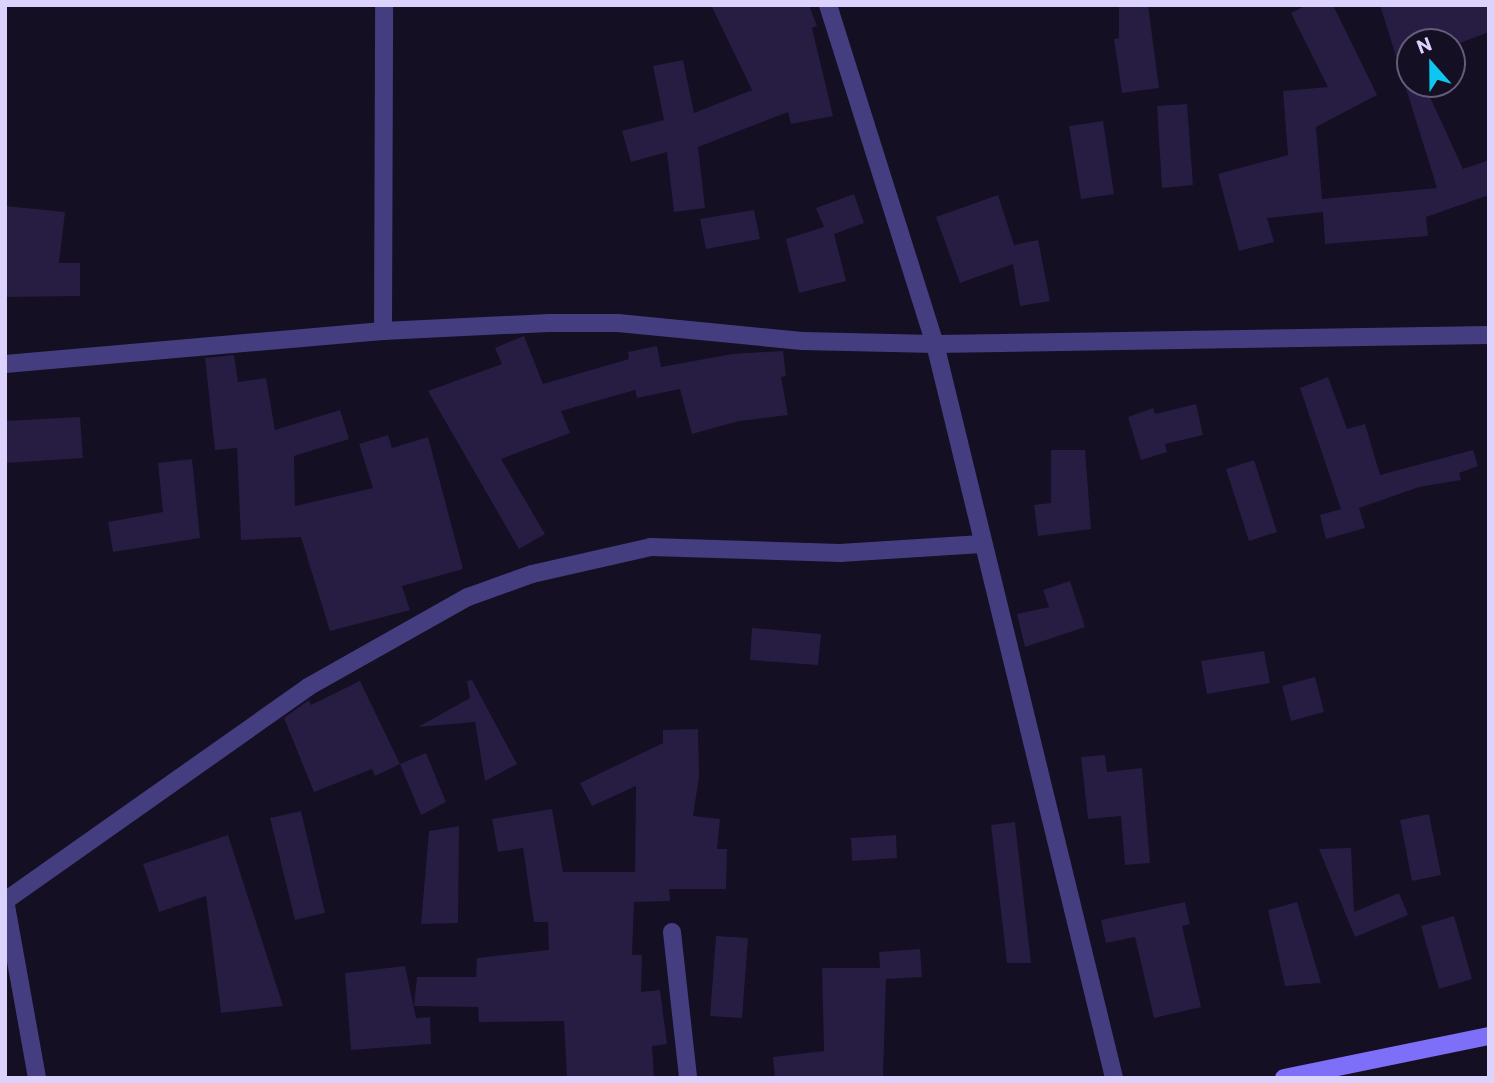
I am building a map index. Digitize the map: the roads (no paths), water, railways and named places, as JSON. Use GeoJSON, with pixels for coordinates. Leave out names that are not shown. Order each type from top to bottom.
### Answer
{"type":"FeatureCollection","features":[{"type":"Feature","properties":{"kind":"street"},"geometry":{"type":"LineString","coordinates":[[383,331],[384,5]]}},
{"type":"Feature","properties":{"kind":"street"},"geometry":{"type":"LineString","coordinates":[[828,5],[935,344],[1114,1078]]}},
{"type":"Feature","properties":{"kind":"street"},"geometry":{"type":"LineString","coordinates":[[5,364],[383,331],[618,323],[802,341],[935,344],[1489,335]]}},
{"type":"Feature","properties":{"kind":"street"},"geometry":{"type":"LineString","coordinates":[[37,1078],[5,900],[308,687],[417,623],[507,583],[612,553],[651,547],[840,553],[982,544]]}},
{"type":"Feature","properties":{"kind":"street"},"geometry":{"type":"LineString","coordinates":[[671,932],[688,1078]]}},
{"type":"Feature","properties":{"kind":"street"},"geometry":{"type":"LineString","coordinates":[[1284,1078],[1489,1036]]}}]}
